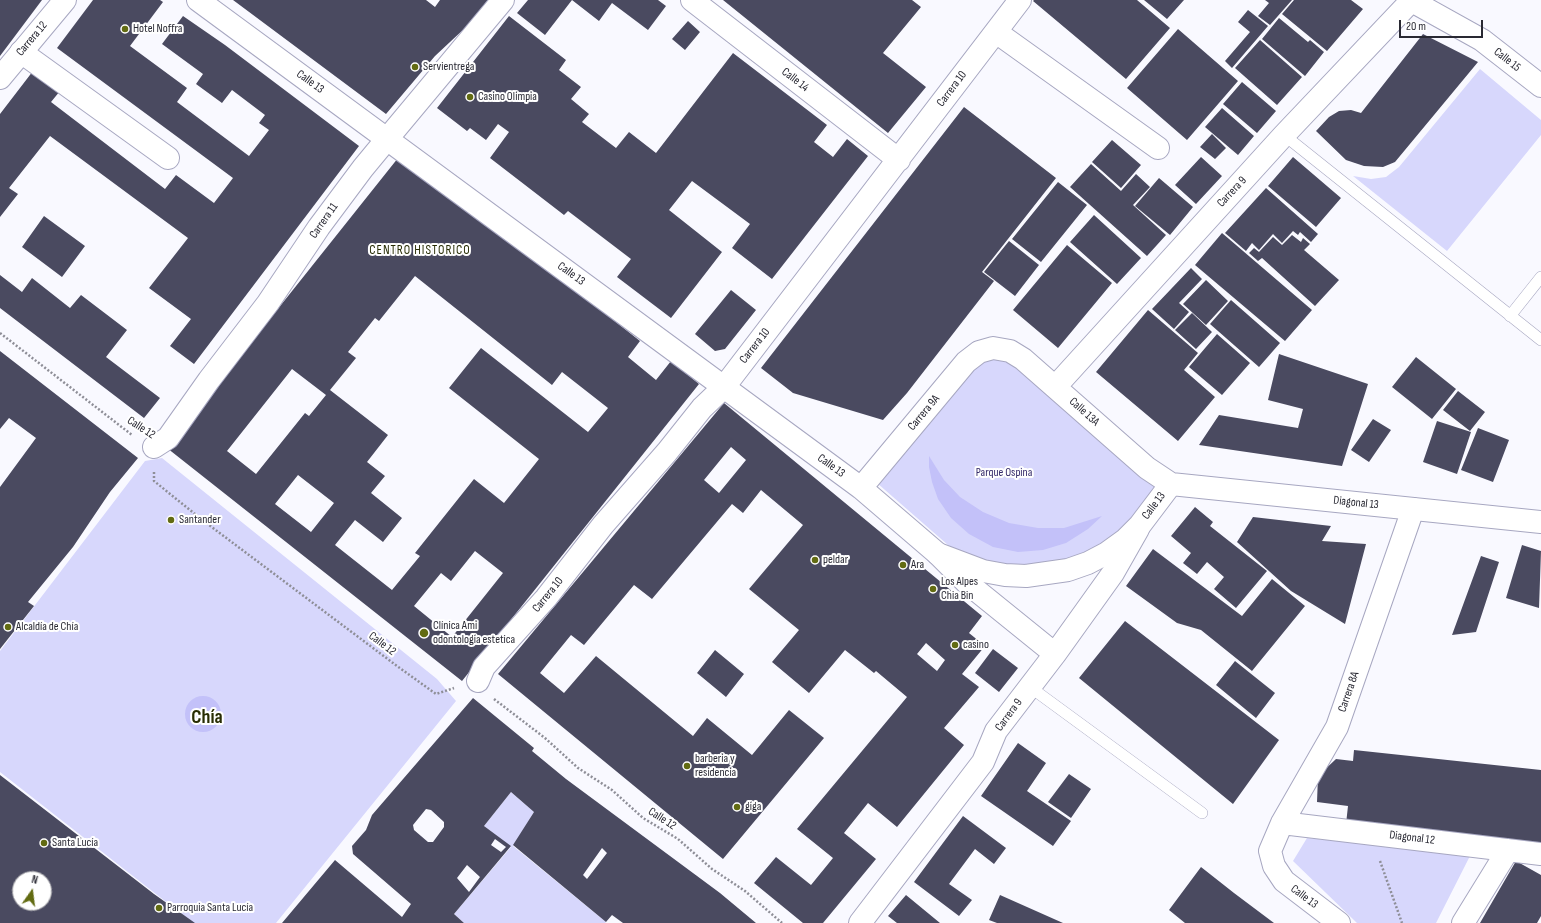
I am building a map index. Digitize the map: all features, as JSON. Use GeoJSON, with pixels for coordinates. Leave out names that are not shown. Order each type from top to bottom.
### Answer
{"type":"FeatureCollection","features":[{"type":"Feature","properties":{"kind":"street","name":"Carrera 12"},"geometry":{"type":"LineString","coordinates":[[0,78],[65,0]]}},
{"type":"Feature","properties":{"kind":"street","name":"Calle 13"},"geometry":{"type":"LineString","coordinates":[[198,0],[861,488],[938,554],[966,582],[1055,654]]}},
{"type":"Feature","properties":{"kind":"street","name":"Carrera 11"},"geometry":{"type":"LineString","coordinates":[[154,447],[168,438],[209,380],[268,303],[328,215],[363,168],[503,0]]}},
{"type":"Feature","properties":{"kind":"street","name":"Calle 14"},"geometry":{"type":"LineString","coordinates":[[692,0],[898,160]]}},
{"type":"Feature","properties":{"kind":"street","name":"Calle 15"},"geometry":{"type":"LineString","coordinates":[[1411,0],[1482,40],[1541,86]]}},
{"type":"Feature","properties":{"kind":"street","name":"Carrera 9"},"geometry":{"type":"LineString","coordinates":[[1056,386],[1284,135],[1411,0]]}},
{"type":"Feature","properties":{"kind":"street","name":"Carrera 10"},"geometry":{"type":"LineString","coordinates":[[478,681],[484,667],[546,598],[603,525],[667,452],[702,408],[724,387],[996,32],[1012,3]]}},
{"type":"Feature","properties":{"kind":"street"},"geometry":{"type":"LineString","coordinates":[[996,32],[1158,148]]}},
{"type":"Feature","properties":{"kind":"street"},"geometry":{"type":"LineString","coordinates":[[21,52],[168,158]]}},
{"type":"Feature","properties":{"kind":"street","name":"Calle 13A"},"geometry":{"type":"LineString","coordinates":[[993,348],[1010,351],[1023,359],[1056,386],[1147,468],[1171,484]]}},
{"type":"Feature","properties":{"kind":"street","name":"Carrera 9A"},"geometry":{"type":"LineString","coordinates":[[861,488],[966,362],[979,352],[993,348]]}},
{"type":"Feature","properties":{"kind":"street","name":"Calle 13"},"geometry":{"type":"LineString","coordinates":[[938,554],[984,571],[1026,576],[1048,575],[1068,570],[1095,560],[1125,540],[1140,525],[1171,484]]}},
{"type":"Feature","properties":{"kind":"street","name":"Diagonal 13"},"geometry":{"type":"LineString","coordinates":[[1171,484],[1541,522]]}},
{"type":"Feature","properties":{"kind":"street","name":"Carrera 8A"},"geometry":{"type":"LineString","coordinates":[[1274,866],[1270,852],[1282,823],[1337,727],[1413,509]]}},
{"type":"Feature","properties":{"kind":"street","name":"Carrera 9"},"geometry":{"type":"LineString","coordinates":[[860,923],[983,762],[996,731],[1055,654],[1113,573],[1140,525]]}},
{"type":"Feature","properties":{"kind":"street","name":"Diagonal 12"},"geometry":{"type":"LineString","coordinates":[[1282,823],[1541,854]]}},
{"type":"Feature","properties":{"kind":"street"},"geometry":{"type":"LineString","coordinates":[[1463,923],[1508,850]]}},
{"type":"Feature","properties":{"kind":"street","name":"Calle 13"},"geometry":{"type":"LineString","coordinates":[[1274,866],[1284,882],[1339,923]]}},
{"type":"Feature","properties":{"kind":"lane"},"geometry":{"type":"LineString","coordinates":[[1284,135],[1541,340]]}},
{"type":"Feature","properties":{"kind":"lane"},"geometry":{"type":"LineString","coordinates":[[1510,316],[1541,277]]}},
{"type":"Feature","properties":{"kind":"lane"},"geometry":{"type":"LineString","coordinates":[[1030,687],[1202,813]]}},
{"type":"Feature","properties":{"kind":"path","name":"Calle 12"},"geometry":{"type":"LineString","coordinates":[[0,333],[142,442],[154,447],[154,481],[205,522],[396,666],[436,694],[478,681],[486,693],[545,738],[578,768],[612,790],[644,818],[678,840],[712,869],[745,891],[782,923]]}},
{"type":"Feature","properties":{"kind":"path"},"geometry":{"type":"LineString","coordinates":[[1371,834],[1402,923]]}},
{"type":"Feature","properties":{"kind":"green space"},"geometry":{"type":"Polygon","coordinates":[[[1480,69],[1541,120],[1541,135],[1447,251],[1353,176],[1371,179],[1386,177],[1399,167],[1480,69]]]}},
{"type":"Feature","properties":{"kind":"green space","name":"Parque Ospina"},"geometry":{"type":"Polygon","coordinates":[[[987,358],[1011,362],[1158,488],[1137,522],[1092,550],[1061,564],[1017,569],[966,556],[948,545],[877,483],[961,379],[987,358]]]}},
{"type":"Feature","properties":{"kind":"green space","name":"Santander"},"geometry":{"type":"Polygon","coordinates":[[[162,458],[437,679],[456,701],[276,923],[193,923],[0,772],[0,651],[145,461],[162,458]]]}},
{"type":"Feature","properties":{"kind":"green space"},"geometry":{"type":"Polygon","coordinates":[[[511,792],[534,812],[513,846],[606,922],[605,923],[464,923],[454,914],[511,847],[484,826],[511,792]]]}},
{"type":"Feature","properties":{"kind":"green space"},"geometry":{"type":"Polygon","coordinates":[[[1307,838],[1471,854],[1436,923],[1357,923],[1293,861],[1307,838]]]}},
{"type":"Feature","properties":{"kind":"shaded area"},"geometry":{"type":"Polygon","coordinates":[[[929,456],[944,480],[960,497],[983,512],[1009,523],[1038,528],[1064,528],[1102,516],[1088,529],[1066,543],[1043,550],[1018,552],[993,547],[969,534],[951,518],[938,499],[932,482],[929,467],[929,456]]]}},
{"type":"Feature","properties":{"kind":"shaded area"},"geometry":{"type":"Polygon","coordinates":[[[203,696],[213,699],[218,704],[221,714],[218,724],[213,729],[203,732],[193,729],[188,724],[185,714],[188,704],[193,699],[203,696]]]}},
{"type":"Feature","properties":{"kind":"building"},"geometry":{"type":"Polygon","coordinates":[[[0,0],[42,0],[0,56],[0,0]]]}},
{"type":"Feature","properties":{"kind":"building"},"geometry":{"type":"Polygon","coordinates":[[[93,0],[160,0],[163,2],[130,46],[187,88],[177,102],[249,156],[269,130],[259,123],[265,115],[232,90],[222,103],[196,84],[203,74],[162,44],[183,16],[225,45],[359,146],[194,364],[170,346],[191,319],[149,288],[188,238],[50,136],[9,188],[18,194],[0,217],[0,114],[33,71],[60,91],[51,102],[165,189],[176,175],[214,203],[233,178],[57,48],[93,0]]]}},
{"type":"Feature","properties":{"kind":"building"},"geometry":{"type":"Polygon","coordinates":[[[233,0],[426,0],[435,7],[440,0],[488,0],[465,28],[435,56],[386,114],[233,0]]]}},
{"type":"Feature","properties":{"kind":"building"},"geometry":{"type":"Polygon","coordinates":[[[528,0],[572,0],[545,35],[517,13],[528,0]]]}},
{"type":"Feature","properties":{"kind":"building"},"geometry":{"type":"Polygon","coordinates":[[[572,0],[658,0],[666,6],[648,30],[612,3],[599,21],[572,0]]]}},
{"type":"Feature","properties":{"kind":"building"},"geometry":{"type":"Polygon","coordinates":[[[723,0],[912,0],[921,7],[883,53],[926,87],[888,133],[723,0]]]}},
{"type":"Feature","properties":{"kind":"building"},"geometry":{"type":"Polygon","coordinates":[[[1137,0],[1170,28],[1126,79],[1033,1],[1137,0]]]}},
{"type":"Feature","properties":{"kind":"building"},"geometry":{"type":"Polygon","coordinates":[[[1144,0],[1184,0],[1167,19],[1144,0]]]}},
{"type":"Feature","properties":{"kind":"building"},"geometry":{"type":"Polygon","coordinates":[[[1265,0],[1292,0],[1270,25],[1258,16],[1269,3],[1265,0]]]}},
{"type":"Feature","properties":{"kind":"building"},"geometry":{"type":"Polygon","coordinates":[[[1294,0],[1351,0],[1363,9],[1327,51],[1282,14],[1294,0]]]}},
{"type":"Feature","properties":{"kind":"building"},"geometry":{"type":"Polygon","coordinates":[[[1248,10],[1268,26],[1232,68],[1225,61],[1250,32],[1238,22],[1248,10]]]}},
{"type":"Feature","properties":{"kind":"building"},"geometry":{"type":"Polygon","coordinates":[[[509,16],[566,60],[559,70],[581,87],[571,99],[589,114],[582,122],[616,148],[629,132],[656,153],[733,53],[827,125],[814,142],[833,157],[847,139],[868,156],[772,279],[732,248],[750,224],[692,181],[669,210],[722,252],[671,318],[617,277],[631,259],[568,211],[564,215],[490,158],[509,132],[498,124],[486,140],[470,128],[467,131],[437,108],[509,16]]]}},
{"type":"Feature","properties":{"kind":"building"},"geometry":{"type":"Polygon","coordinates":[[[1279,18],[1308,42],[1310,40],[1324,52],[1305,76],[1262,39],[1279,18]]]}},
{"type":"Feature","properties":{"kind":"building"},"geometry":{"type":"Polygon","coordinates":[[[688,21],[700,32],[685,50],[672,39],[688,21]]]}},
{"type":"Feature","properties":{"kind":"building"},"geometry":{"type":"Polygon","coordinates":[[[1178,29],[1238,81],[1187,140],[1127,88],[1178,29]]]}},
{"type":"Feature","properties":{"kind":"building"},"geometry":{"type":"Polygon","coordinates":[[[1423,34],[1478,62],[1395,162],[1383,167],[1364,166],[1346,160],[1316,131],[1329,117],[1339,111],[1351,110],[1361,113],[1423,34]]]}},
{"type":"Feature","properties":{"kind":"building"},"geometry":{"type":"Polygon","coordinates":[[[1260,40],[1302,77],[1277,105],[1235,68],[1260,40]]]}},
{"type":"Feature","properties":{"kind":"building"},"geometry":{"type":"Polygon","coordinates":[[[1242,82],[1276,111],[1257,133],[1223,104],[1242,82]]]}},
{"type":"Feature","properties":{"kind":"building"},"geometry":{"type":"Polygon","coordinates":[[[964,107],[1056,178],[982,272],[994,281],[907,393],[883,420],[793,393],[761,368],[964,107]]]}},
{"type":"Feature","properties":{"kind":"building"},"geometry":{"type":"Polygon","coordinates":[[[1222,108],[1254,136],[1238,155],[1205,127],[1222,108]]]}},
{"type":"Feature","properties":{"kind":"building"},"geometry":{"type":"Polygon","coordinates":[[[1212,134],[1226,148],[1215,159],[1200,147],[1212,134]]]}},
{"type":"Feature","properties":{"kind":"building"},"geometry":{"type":"Polygon","coordinates":[[[1112,140],[1141,165],[1121,188],[1092,162],[1112,140]]]}},
{"type":"Feature","properties":{"kind":"building"},"geometry":{"type":"Polygon","coordinates":[[[402,153],[640,341],[628,357],[656,380],[671,361],[699,384],[462,681],[167,448],[402,153]],[[415,276],[379,321],[375,318],[348,352],[356,358],[330,390],[388,435],[367,462],[385,476],[371,493],[402,518],[383,542],[355,520],[335,545],[392,590],[420,556],[415,553],[474,479],[504,503],[539,459],[449,388],[481,348],[588,432],[608,408],[562,372],[552,385],[415,276]],[[292,369],[227,451],[256,474],[305,413],[309,416],[326,395],[292,369]],[[298,475],[275,504],[311,532],[334,503],[298,475]],[[475,551],[451,581],[441,573],[414,606],[452,637],[503,573],[475,551]]]}},
{"type":"Feature","properties":{"kind":"building"},"geometry":{"type":"Polygon","coordinates":[[[1201,157],[1222,176],[1196,204],[1175,185],[1201,157]]]}},
{"type":"Feature","properties":{"kind":"building"},"geometry":{"type":"Polygon","coordinates":[[[1293,157],[1341,198],[1316,227],[1268,186],[1293,157]]]}},
{"type":"Feature","properties":{"kind":"building"},"geometry":{"type":"Polygon","coordinates":[[[1091,164],[1121,191],[1136,174],[1150,187],[1133,205],[1166,235],[1147,256],[1070,187],[1091,164]]]}},
{"type":"Feature","properties":{"kind":"building"},"geometry":{"type":"Polygon","coordinates":[[[1159,178],[1193,207],[1170,235],[1135,206],[1159,178]]]}},
{"type":"Feature","properties":{"kind":"building"},"geometry":{"type":"Polygon","coordinates":[[[1058,182],[1087,205],[1041,262],[1012,239],[1058,182]]]}},
{"type":"Feature","properties":{"kind":"building"},"geometry":{"type":"Polygon","coordinates":[[[1266,188],[1318,234],[1311,242],[1300,232],[1298,235],[1293,231],[1282,243],[1273,234],[1259,250],[1252,243],[1246,251],[1225,233],[1266,188]]]}},
{"type":"Feature","properties":{"kind":"building"},"geometry":{"type":"Polygon","coordinates":[[[1094,215],[1141,258],[1117,284],[1070,242],[1094,215]]]}},
{"type":"Feature","properties":{"kind":"building"},"geometry":{"type":"Polygon","coordinates":[[[44,216],[85,246],[62,277],[22,247],[44,216]]]}},
{"type":"Feature","properties":{"kind":"building"},"geometry":{"type":"Polygon","coordinates":[[[1222,233],[1312,310],[1285,341],[1195,265],[1222,233]]]}},
{"type":"Feature","properties":{"kind":"building"},"geometry":{"type":"Polygon","coordinates":[[[1292,235],[1301,242],[1303,238],[1310,244],[1304,250],[1339,280],[1315,306],[1262,258],[1258,261],[1249,253],[1254,248],[1259,252],[1273,237],[1282,245],[1292,235]]]}},
{"type":"Feature","properties":{"kind":"building"},"geometry":{"type":"Polygon","coordinates":[[[1009,241],[1039,265],[1015,296],[984,272],[1009,241]]]}},
{"type":"Feature","properties":{"kind":"building"},"geometry":{"type":"Polygon","coordinates":[[[1067,245],[1112,283],[1058,348],[1013,310],[1067,245]]]}},
{"type":"Feature","properties":{"kind":"building"},"geometry":{"type":"Polygon","coordinates":[[[1191,268],[1202,279],[1179,303],[1189,312],[1174,329],[1152,309],[1191,268]]]}},
{"type":"Feature","properties":{"kind":"building"},"geometry":{"type":"Polygon","coordinates":[[[0,275],[22,292],[32,278],[70,308],[81,295],[127,330],[106,357],[160,398],[144,418],[0,308],[0,275]]]}},
{"type":"Feature","properties":{"kind":"building"},"geometry":{"type":"Polygon","coordinates":[[[1206,280],[1228,301],[1206,325],[1183,304],[1206,280]]]}},
{"type":"Feature","properties":{"kind":"building"},"geometry":{"type":"Polygon","coordinates":[[[731,290],[756,310],[725,349],[715,351],[695,334],[731,290]]]}},
{"type":"Feature","properties":{"kind":"building"},"geometry":{"type":"Polygon","coordinates":[[[1231,300],[1280,343],[1259,367],[1210,324],[1231,300]]]}},
{"type":"Feature","properties":{"kind":"building"},"geometry":{"type":"Polygon","coordinates":[[[1148,310],[1198,353],[1184,370],[1215,397],[1178,441],[1096,372],[1148,310]]]}},
{"type":"Feature","properties":{"kind":"building"},"geometry":{"type":"Polygon","coordinates":[[[1192,313],[1212,332],[1196,349],[1175,330],[1192,313]]]}},
{"type":"Feature","properties":{"kind":"building"},"geometry":{"type":"Polygon","coordinates":[[[1217,334],[1250,363],[1222,395],[1189,367],[1217,334]]]}},
{"type":"Feature","properties":{"kind":"building"},"geometry":{"type":"Polygon","coordinates":[[[0,351],[138,458],[110,492],[73,547],[28,602],[34,606],[0,649],[0,487],[36,438],[9,418],[0,429],[0,351]]]}},
{"type":"Feature","properties":{"kind":"building"},"geometry":{"type":"Polygon","coordinates":[[[1279,354],[1368,384],[1342,466],[1199,445],[1219,415],[1298,428],[1303,409],[1268,400],[1279,354]]]}},
{"type":"Feature","properties":{"kind":"building"},"geometry":{"type":"Polygon","coordinates":[[[1416,357],[1456,389],[1432,419],[1392,387],[1416,357]]]}},
{"type":"Feature","properties":{"kind":"building"},"geometry":{"type":"Polygon","coordinates":[[[1458,391],[1485,412],[1470,431],[1443,410],[1458,391]]]}},
{"type":"Feature","properties":{"kind":"building"},"geometry":{"type":"Polygon","coordinates":[[[724,403],[982,616],[969,633],[985,646],[962,674],[979,687],[944,728],[964,745],[897,827],[868,803],[844,833],[876,859],[823,923],[803,923],[754,883],[776,857],[811,885],[833,858],[797,829],[907,697],[876,671],[874,673],[845,650],[809,693],[772,662],[799,630],[749,589],[803,525],[761,490],[743,513],[732,504],[652,599],[634,585],[584,645],[571,635],[540,673],[564,693],[596,656],[693,736],[707,718],[752,755],[789,710],[824,738],[723,859],[498,674],[724,403]],[[731,447],[704,480],[719,493],[746,460],[731,447]],[[926,643],[917,654],[937,671],[945,660],[926,643]]]}},
{"type":"Feature","properties":{"kind":"building"},"geometry":{"type":"Polygon","coordinates":[[[1373,419],[1391,430],[1369,462],[1351,450],[1373,419]]]}},
{"type":"Feature","properties":{"kind":"building"},"geometry":{"type":"Polygon","coordinates":[[[1437,421],[1471,432],[1457,474],[1423,462],[1437,421]]]}},
{"type":"Feature","properties":{"kind":"building"},"geometry":{"type":"Polygon","coordinates":[[[1478,428],[1509,440],[1493,482],[1461,470],[1478,428]]]}},
{"type":"Feature","properties":{"kind":"building"},"geometry":{"type":"Polygon","coordinates":[[[1195,507],[1213,522],[1210,526],[1267,571],[1236,608],[1214,589],[1224,577],[1207,562],[1197,574],[1183,563],[1191,553],[1171,536],[1195,507]]]}},
{"type":"Feature","properties":{"kind":"building"},"geometry":{"type":"Polygon","coordinates":[[[1253,517],[1331,526],[1322,541],[1366,544],[1345,624],[1291,591],[1237,542],[1253,517]]]}},
{"type":"Feature","properties":{"kind":"building"},"geometry":{"type":"Polygon","coordinates":[[[1522,545],[1541,551],[1539,608],[1506,598],[1522,545]]]}},
{"type":"Feature","properties":{"kind":"building"},"geometry":{"type":"Polygon","coordinates":[[[1153,549],[1242,616],[1272,579],[1305,606],[1252,671],[1201,630],[1177,623],[1126,586],[1153,549]]]}},
{"type":"Feature","properties":{"kind":"building"},"geometry":{"type":"Polygon","coordinates":[[[1481,556],[1499,562],[1476,632],[1452,635],[1481,556]]]}},
{"type":"Feature","properties":{"kind":"building"},"geometry":{"type":"Polygon","coordinates":[[[1125,621],[1279,740],[1233,804],[1079,678],[1125,621]]]}},
{"type":"Feature","properties":{"kind":"building"},"geometry":{"type":"Polygon","coordinates":[[[993,649],[1018,668],[999,692],[975,673],[993,649]]]}},
{"type":"Feature","properties":{"kind":"building"},"geometry":{"type":"Polygon","coordinates":[[[715,650],[744,674],[726,697],[697,673],[715,650]]]}},
{"type":"Feature","properties":{"kind":"building"},"geometry":{"type":"Polygon","coordinates":[[[1235,661],[1275,693],[1256,718],[1216,685],[1235,661]]]}},
{"type":"Feature","properties":{"kind":"building"},"geometry":{"type":"Polygon","coordinates":[[[473,698],[534,748],[532,751],[566,779],[720,893],[756,923],[623,923],[612,915],[606,922],[513,845],[534,812],[511,792],[484,826],[511,846],[454,914],[464,923],[282,923],[335,860],[402,917],[411,904],[353,854],[352,846],[366,830],[372,815],[473,698]],[[426,809],[413,825],[414,830],[428,842],[433,842],[444,827],[444,822],[431,810],[426,809]],[[495,839],[491,845],[501,852],[506,847],[495,839]],[[602,848],[583,875],[587,879],[607,853],[602,848]],[[467,865],[457,878],[469,892],[480,877],[467,865]]]}},
{"type":"Feature","properties":{"kind":"building"},"geometry":{"type":"Polygon","coordinates":[[[1018,743],[1046,763],[1027,791],[1071,821],[1053,846],[981,796],[1018,743]]]}},
{"type":"Feature","properties":{"kind":"building"},"geometry":{"type":"Polygon","coordinates":[[[1354,750],[1541,770],[1541,845],[1346,824],[1348,806],[1317,802],[1318,776],[1336,759],[1353,761],[1354,750]]]}},
{"type":"Feature","properties":{"kind":"building"},"geometry":{"type":"Polygon","coordinates":[[[1069,774],[1091,789],[1071,818],[1048,802],[1069,774]]]}},
{"type":"Feature","properties":{"kind":"building","name":"Santa Lucía"},"geometry":{"type":"Polygon","coordinates":[[[0,775],[154,894],[195,923],[0,923],[0,775]]]}},
{"type":"Feature","properties":{"kind":"building"},"geometry":{"type":"Polygon","coordinates":[[[963,816],[1006,848],[994,864],[975,849],[949,884],[972,900],[959,916],[914,882],[963,816]]]}},
{"type":"Feature","properties":{"kind":"building"},"geometry":{"type":"Polygon","coordinates":[[[1516,861],[1541,875],[1541,916],[1537,923],[1480,923],[1516,861]]]}},
{"type":"Feature","properties":{"kind":"building"},"geometry":{"type":"Polygon","coordinates":[[[1201,867],[1274,923],[1185,923],[1169,910],[1201,867]]]}},
{"type":"Feature","properties":{"kind":"building"},"geometry":{"type":"Polygon","coordinates":[[[906,895],[940,923],[897,923],[888,916],[906,895]]]}},
{"type":"Feature","properties":{"kind":"building"},"geometry":{"type":"Polygon","coordinates":[[[1000,895],[1063,923],[997,923],[989,920],[1000,895]]]}},
{"type":"Feature","properties":{"kind":"place","name":"Hotel Noffra"},"geometry":{"type":"Point","coordinates":[125,29]}},
{"type":"Feature","properties":{"kind":"place","name":"Servientrega"},"geometry":{"type":"Point","coordinates":[415,67]}},
{"type":"Feature","properties":{"kind":"place","name":"Casino Olimpia"},"geometry":{"type":"Point","coordinates":[470,97]}},
{"type":"Feature","properties":{"kind":"place","name":"Santander"},"geometry":{"type":"Point","coordinates":[171,520]}},
{"type":"Feature","properties":{"kind":"place","name":"peldar"},"geometry":{"type":"Point","coordinates":[815,560]}},
{"type":"Feature","properties":{"kind":"place","name":"Ara"},"geometry":{"type":"Point","coordinates":[903,565]}},
{"type":"Feature","properties":{"kind":"place","name":"Los Alpes Chia Bin"},"geometry":{"type":"Point","coordinates":[933,589]}},
{"type":"Feature","properties":{"kind":"place","name":"Alcaldía de Chía"},"geometry":{"type":"Point","coordinates":[8,627]}},
{"type":"Feature","properties":{"kind":"place","name":"Clínica Ami odontologia estetica"},"geometry":{"type":"Point","coordinates":[424,633]}},
{"type":"Feature","properties":{"kind":"place","name":"casino"},"geometry":{"type":"Point","coordinates":[955,645]}},
{"type":"Feature","properties":{"kind":"place","name":"barberia y residencia"},"geometry":{"type":"Point","coordinates":[687,766]}},
{"type":"Feature","properties":{"kind":"place","name":"giga"},"geometry":{"type":"Point","coordinates":[737,807]}},
{"type":"Feature","properties":{"kind":"place","name":"Santa Lucía"},"geometry":{"type":"Point","coordinates":[44,843]}},
{"type":"Feature","properties":{"kind":"place","name":"Parroquia Santa Lucía"},"geometry":{"type":"Point","coordinates":[159,908]}},
{"type":"Feature","properties":{"kind":"district","name":"CENTRO HISTORICO"},"geometry":{"type":"Point","coordinates":[420,251]}},
{"type":"Feature","properties":{"kind":"district","name":"Chía"},"geometry":{"type":"Point","coordinates":[207,718]}}]}
